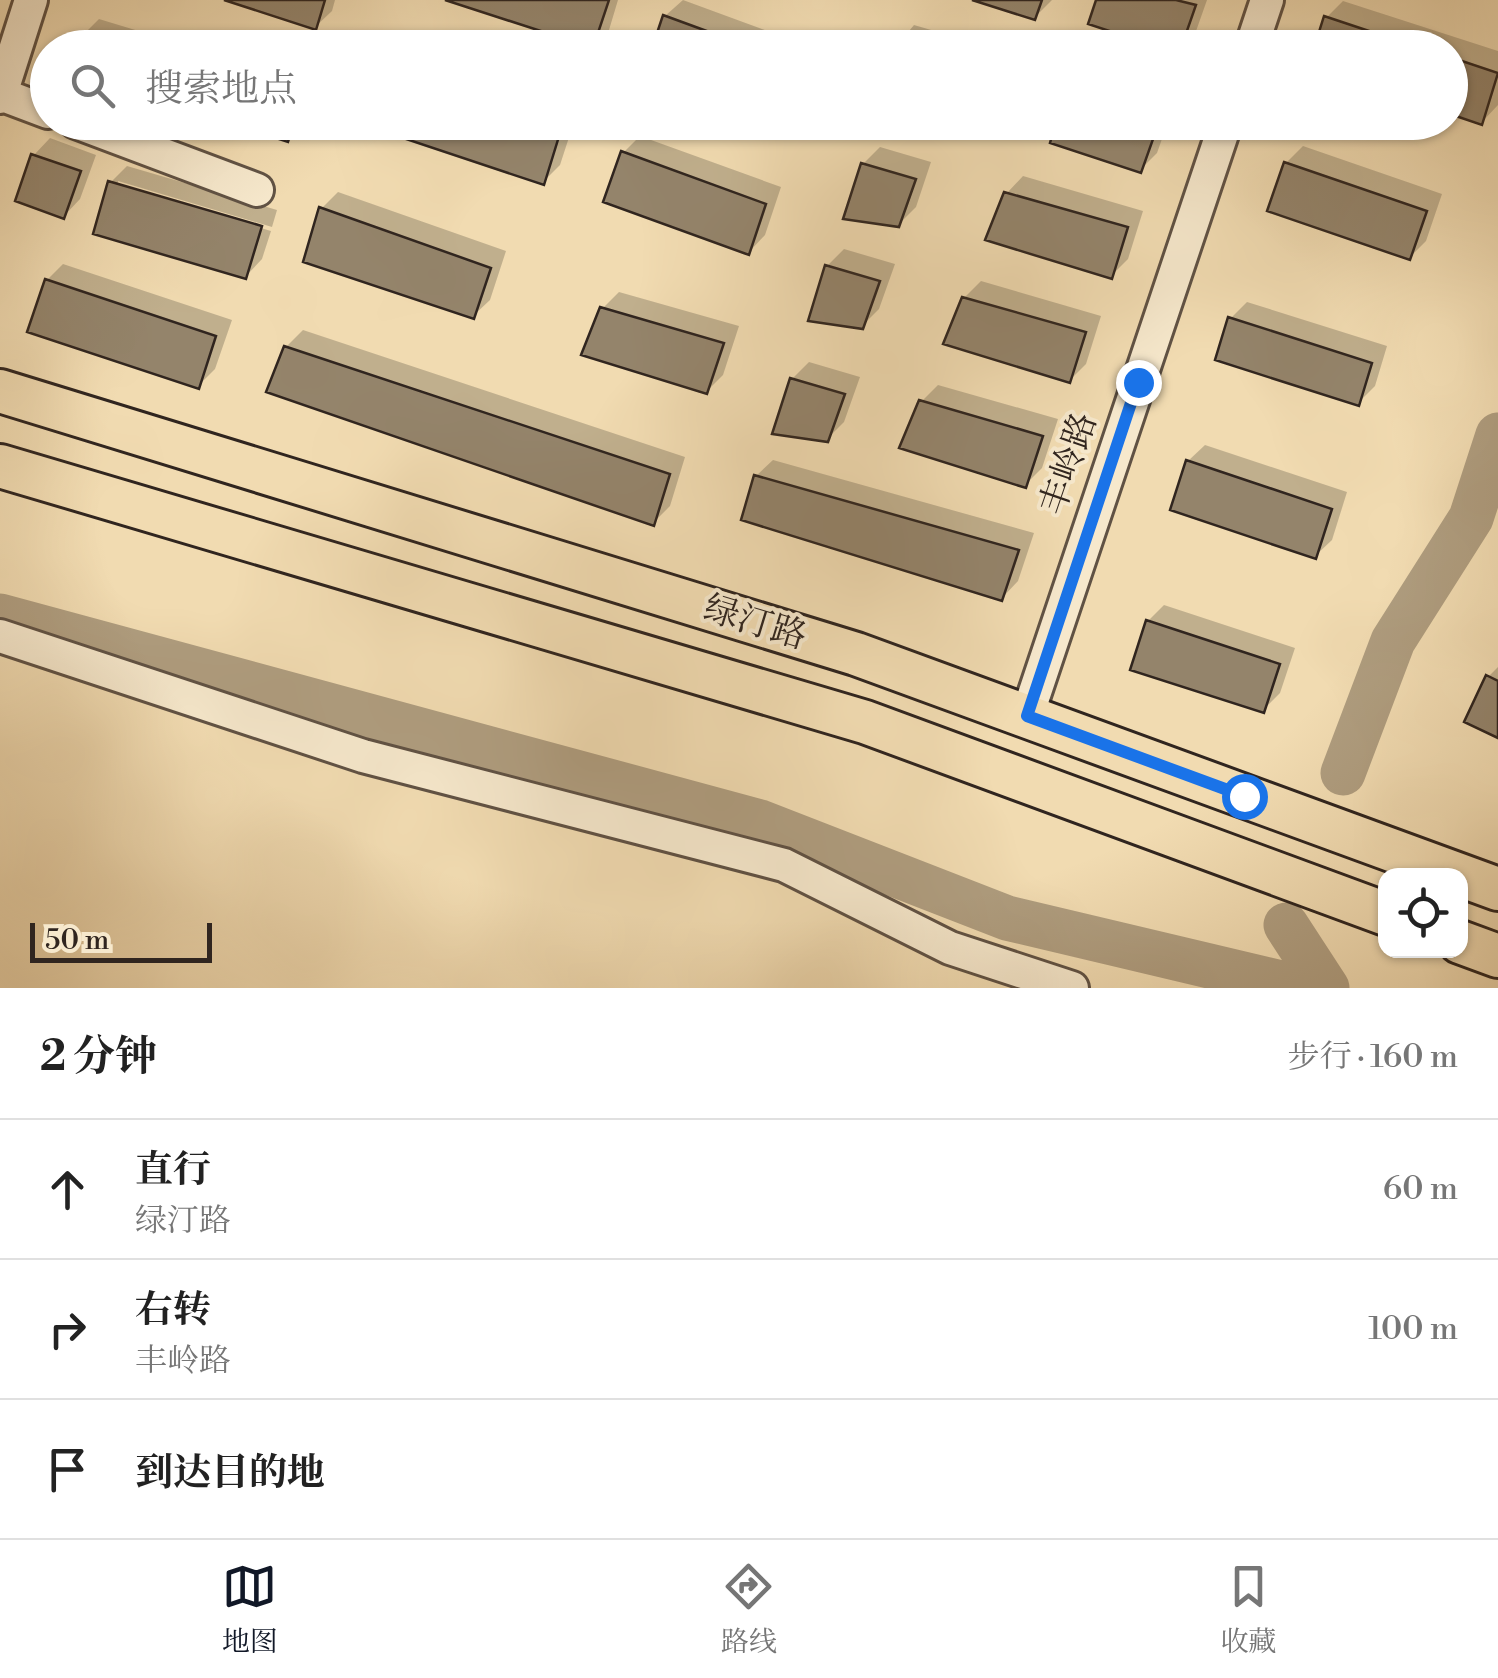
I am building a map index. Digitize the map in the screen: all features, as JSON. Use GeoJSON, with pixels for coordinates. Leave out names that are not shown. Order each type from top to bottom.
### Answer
{"type":"FeatureCollection","features":[{"type":"Feature","properties":{"kind":"main road","name":"绿汀路"},"geometry":{"type":"LineString","coordinates":[[0,391],[856,654],[1498,889]]}},
{"type":"Feature","properties":{"kind":"main road","name":"绿汀路"},"geometry":{"type":"LineString","coordinates":[[0,466],[865,722],[1378,911]]}},
{"type":"Feature","properties":{"kind":"main road"},"geometry":{"type":"LineString","coordinates":[[1468,945],[1498,956]]}},
{"type":"Feature","properties":{"kind":"street"},"geometry":{"type":"LineString","coordinates":[[30,106],[0,95],[31,0]]}},
{"type":"Feature","properties":{"kind":"street"},"geometry":{"type":"LineString","coordinates":[[1257,30],[1266,0]]}},
{"type":"Feature","properties":{"kind":"street"},"geometry":{"type":"LineString","coordinates":[[124,140],[257,190]]}},
{"type":"Feature","properties":{"kind":"street","name":"丰岭路"},"geometry":{"type":"LineString","coordinates":[[1027,716],[1220,140]]}},
{"type":"Feature","properties":{"kind":"street"},"geometry":{"type":"LineString","coordinates":[[0,636],[363,756],[784,865],[950,948],[1072,988]]}},
{"type":"Feature","properties":{"kind":"building"},"geometry":{"type":"Polygon","coordinates":[[[224,0],[325,0],[316,30],[224,0]]]}},
{"type":"Feature","properties":{"kind":"building"},"geometry":{"type":"Polygon","coordinates":[[[445,0],[609,0],[599,30],[538,30],[445,0]]]}},
{"type":"Feature","properties":{"kind":"building"},"geometry":{"type":"Polygon","coordinates":[[[972,0],[1042,0],[1035,20],[972,0]]]}},
{"type":"Feature","properties":{"kind":"building"},"geometry":{"type":"Polygon","coordinates":[[[1096,0],[1176,0],[1196,5],[1187,30],[1106,30],[1088,24],[1096,0]]]}},
{"type":"Feature","properties":{"kind":"building"},"geometry":{"type":"Polygon","coordinates":[[[663,15],[704,30],[658,30],[663,15]]]}},
{"type":"Feature","properties":{"kind":"building"},"geometry":{"type":"Polygon","coordinates":[[[1324,16],[1366,30],[1320,30],[1324,16]]]}},
{"type":"Feature","properties":{"kind":"building"},"geometry":{"type":"Polygon","coordinates":[[[1468,63],[1498,73],[1482,125],[1468,120],[1468,63]]]}},
{"type":"Feature","properties":{"kind":"building"},"geometry":{"type":"Polygon","coordinates":[[[409,140],[558,140],[544,185],[409,140]]]}},
{"type":"Feature","properties":{"kind":"building"},"geometry":{"type":"Polygon","coordinates":[[[1051,140],[1153,140],[1141,173],[1050,143],[1051,140]]]}},
{"type":"Feature","properties":{"kind":"building"},"geometry":{"type":"Polygon","coordinates":[[[621,151],[766,204],[749,255],[603,202],[621,151]]]}},
{"type":"Feature","properties":{"kind":"building"},"geometry":{"type":"Polygon","coordinates":[[[31,154],[81,171],[64,219],[15,201],[31,154]]]}},
{"type":"Feature","properties":{"kind":"building"},"geometry":{"type":"Polygon","coordinates":[[[1284,162],[1427,211],[1410,260],[1267,211],[1284,162]]]}},
{"type":"Feature","properties":{"kind":"building"},"geometry":{"type":"Polygon","coordinates":[[[861,163],[916,179],[899,227],[843,219],[861,163]]]}},
{"type":"Feature","properties":{"kind":"building"},"geometry":{"type":"Polygon","coordinates":[[[108,181],[262,226],[246,279],[93,234],[108,181]]]}},
{"type":"Feature","properties":{"kind":"building"},"geometry":{"type":"Polygon","coordinates":[[[1004,192],[1128,227],[1112,279],[985,240],[1004,192]]]}},
{"type":"Feature","properties":{"kind":"building"},"geometry":{"type":"Polygon","coordinates":[[[319,207],[491,268],[474,319],[303,262],[319,207]]]}},
{"type":"Feature","properties":{"kind":"building"},"geometry":{"type":"Polygon","coordinates":[[[825,265],[880,281],[863,329],[808,321],[825,265]]]}},
{"type":"Feature","properties":{"kind":"building"},"geometry":{"type":"Polygon","coordinates":[[[45,279],[216,336],[199,389],[27,332],[45,279]]]}},
{"type":"Feature","properties":{"kind":"building"},"geometry":{"type":"Polygon","coordinates":[[[962,297],[1086,332],[1070,383],[943,344],[962,297]]]}},
{"type":"Feature","properties":{"kind":"building"},"geometry":{"type":"Polygon","coordinates":[[[600,307],[724,343],[707,394],[581,355],[600,307]]]}},
{"type":"Feature","properties":{"kind":"building"},"geometry":{"type":"Polygon","coordinates":[[[1228,317],[1372,363],[1359,406],[1215,360],[1228,317]]]}},
{"type":"Feature","properties":{"kind":"building"},"geometry":{"type":"Polygon","coordinates":[[[284,346],[670,474],[654,526],[266,392],[284,346]]]}},
{"type":"Feature","properties":{"kind":"building"},"geometry":{"type":"Polygon","coordinates":[[[790,378],[845,394],[828,442],[772,434],[790,378]]]}},
{"type":"Feature","properties":{"kind":"building"},"geometry":{"type":"Polygon","coordinates":[[[919,400],[1043,436],[1026,488],[899,448],[919,400]]]}},
{"type":"Feature","properties":{"kind":"building"},"geometry":{"type":"Polygon","coordinates":[[[1186,460],[1332,509],[1316,559],[1170,510],[1186,460]]]}},
{"type":"Feature","properties":{"kind":"building"},"geometry":{"type":"Polygon","coordinates":[[[754,475],[1019,550],[1002,601],[741,520],[754,475]]]}},
{"type":"Feature","properties":{"kind":"building"},"geometry":{"type":"Polygon","coordinates":[[[1146,620],[1280,664],[1264,713],[1130,670],[1146,620]]]}},
{"type":"Feature","properties":{"kind":"building"},"geometry":{"type":"Polygon","coordinates":[[[1486,675],[1498,681],[1498,738],[1464,722],[1486,675]]]}},
{"type":"Feature","properties":{"kind":"waterway"},"geometry":{"type":"LineString","coordinates":[[1343,773],[1393,641],[1471,518],[1498,435]]}},
{"type":"Feature","properties":{"kind":"waterway"},"geometry":{"type":"LineString","coordinates":[[0,616],[760,822],[1007,918],[1302,988]]}},
{"type":"Feature","properties":{"kind":"waterway"},"geometry":{"type":"LineString","coordinates":[[1286,925],[1327,988]]}},
{"type":"Feature","properties":{"kind":"route"},"geometry":{"type":"LineString","coordinates":[[1138,382],[1027,716],[1244,796]]}}]}
